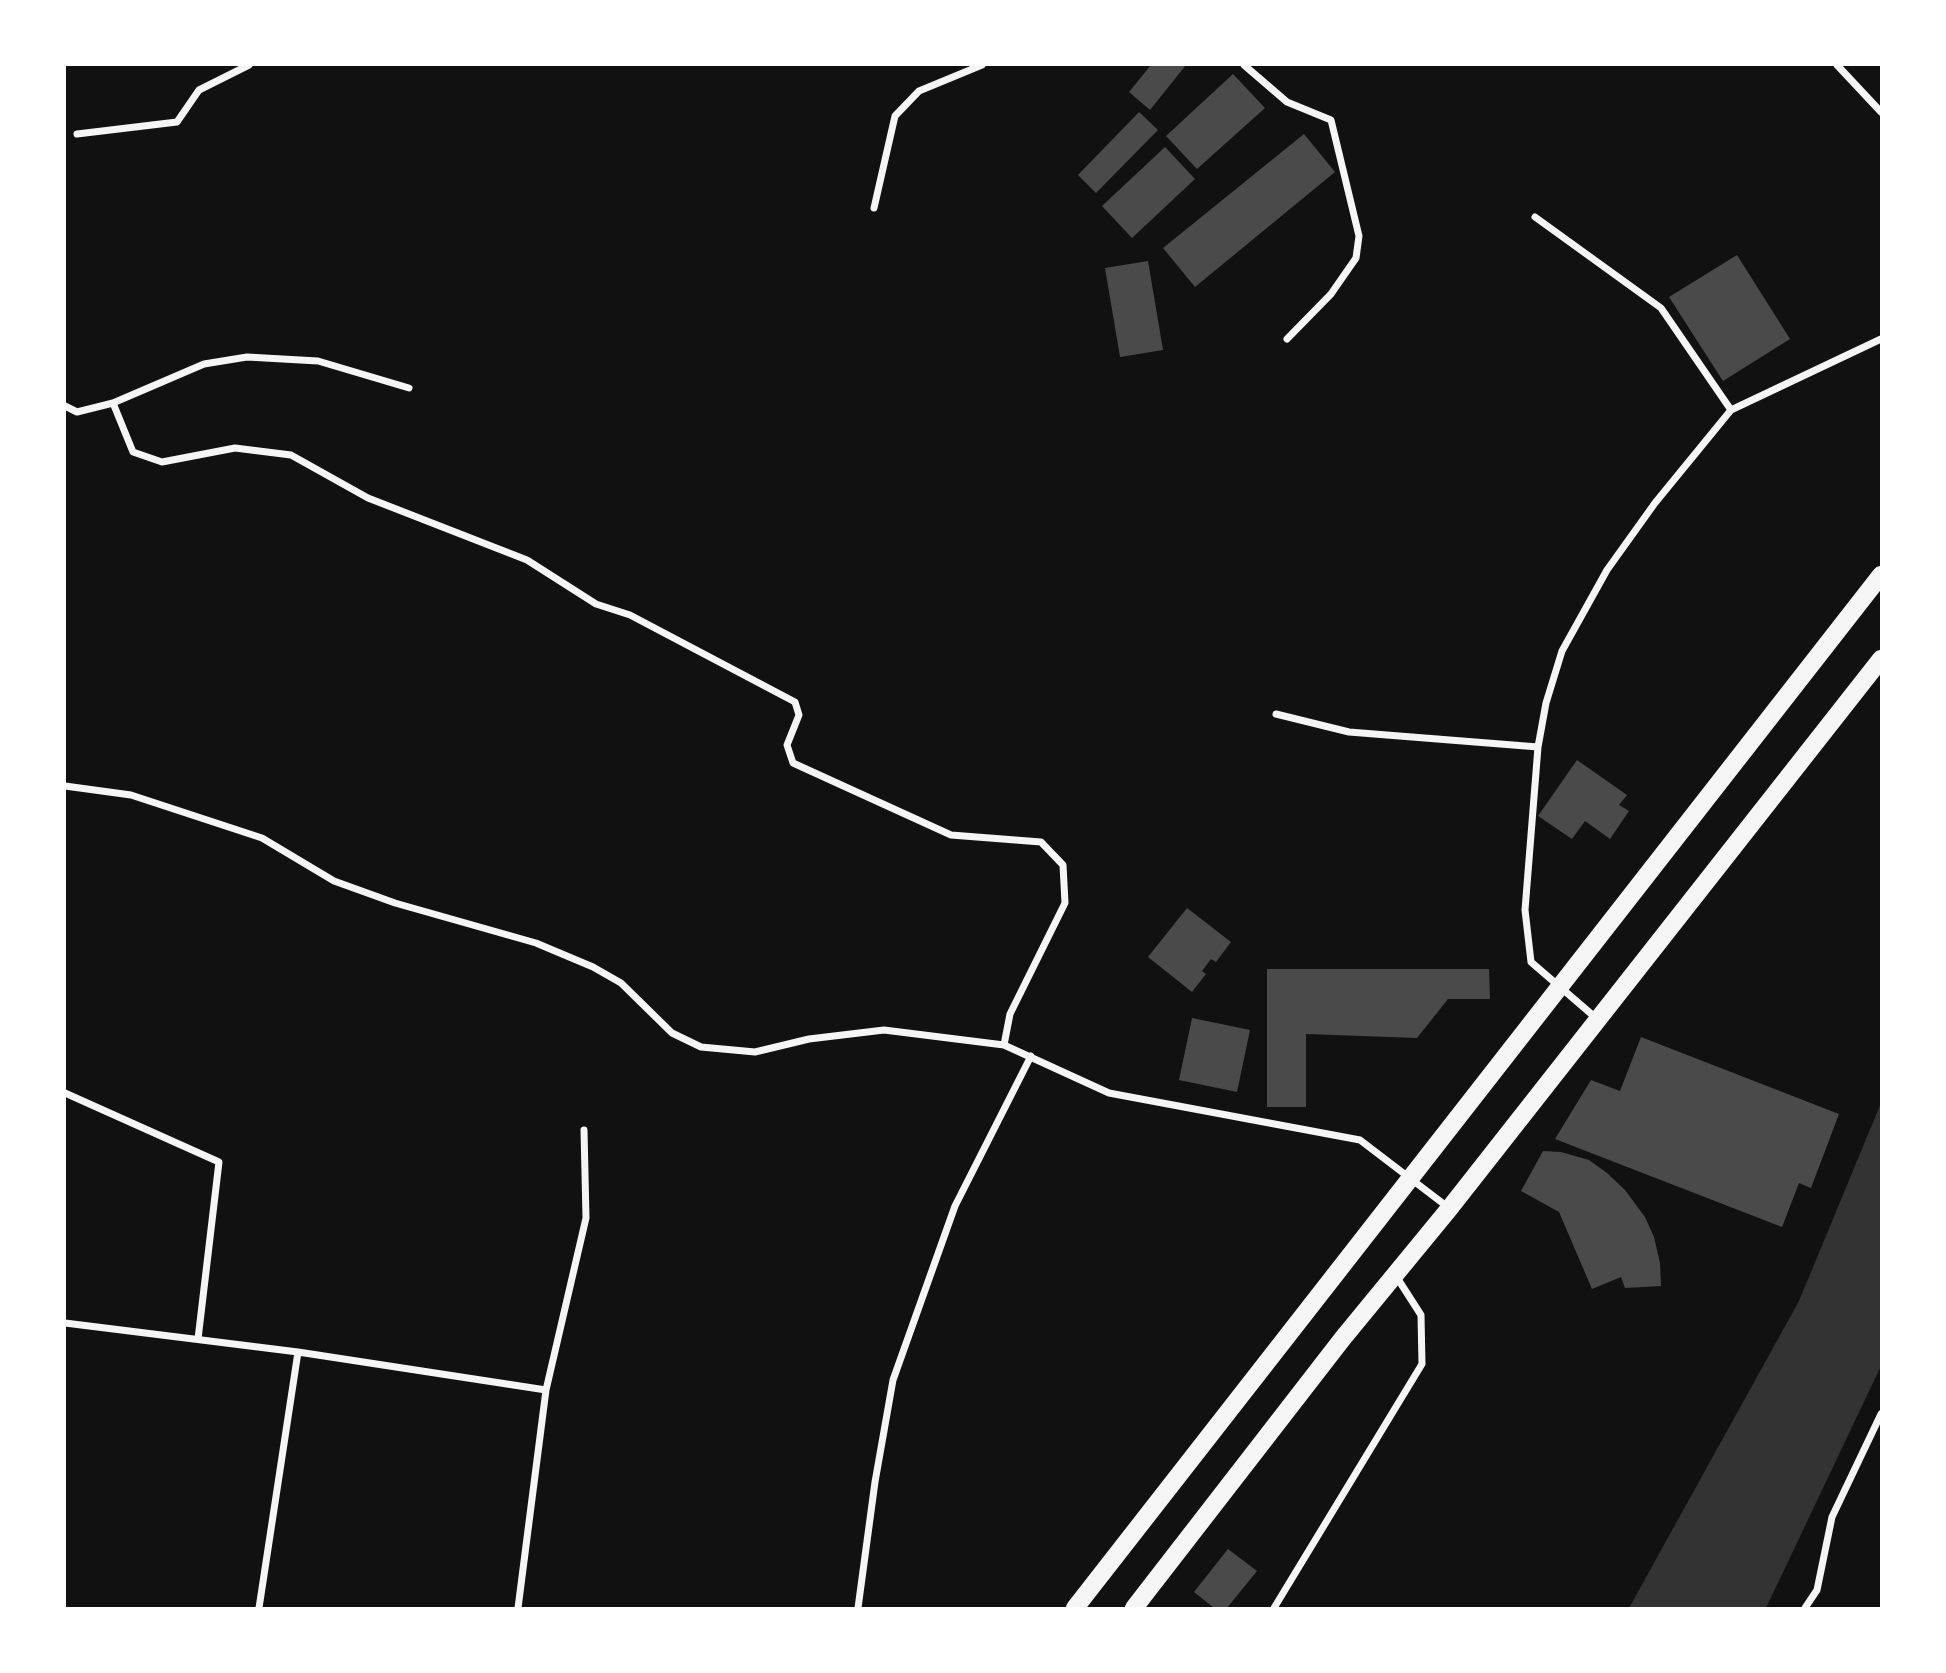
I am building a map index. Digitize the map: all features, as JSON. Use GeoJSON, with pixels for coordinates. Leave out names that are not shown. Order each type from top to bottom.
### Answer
{"type":"FeatureCollection","features":[{"type":"Feature","properties":{"kind":"main road"},"geometry":{"type":"LineString","coordinates":[[1075,1608],[1881,575]]}},
{"type":"Feature","properties":{"kind":"main road"},"geometry":{"type":"LineString","coordinates":[[1134,1608],[1343,1338],[1449,1209],[1881,659]]}},
{"type":"Feature","properties":{"kind":"street"},"geometry":{"type":"LineString","coordinates":[[77,134],[177,122],[198,90],[249,65]]}},
{"type":"Feature","properties":{"kind":"street"},"geometry":{"type":"LineString","coordinates":[[874,208],[895,116],[919,91],[982,65]]}},
{"type":"Feature","properties":{"kind":"street"},"geometry":{"type":"LineString","coordinates":[[1244,65],[1287,102],[1331,120],[1359,236],[1356,258],[1331,294],[1287,340]]}},
{"type":"Feature","properties":{"kind":"street"},"geometry":{"type":"LineString","coordinates":[[1837,65],[1881,112]]}},
{"type":"Feature","properties":{"kind":"street"},"geometry":{"type":"LineString","coordinates":[[1535,217],[1661,308],[1731,410]]}},
{"type":"Feature","properties":{"kind":"street"},"geometry":{"type":"LineString","coordinates":[[1597,1019],[1531,962],[1525,910],[1538,747],[1546,703],[1562,651],[1607,570],[1655,503],[1731,410],[1881,339]]}},
{"type":"Feature","properties":{"kind":"street"},"geometry":{"type":"LineString","coordinates":[[65,406],[77,412],[113,403],[204,364],[247,357],[318,360],[409,388]]}},
{"type":"Feature","properties":{"kind":"street"},"geometry":{"type":"LineString","coordinates":[[113,403],[133,452],[162,462],[234,448],[291,455],[368,498],[527,560],[596,604],[630,615],[795,702],[799,715],[787,745],[793,763],[951,835],[1041,842],[1063,865],[1065,902],[1010,1014],[1004,1045]]}},
{"type":"Feature","properties":{"kind":"street"},"geometry":{"type":"LineString","coordinates":[[1276,714],[1349,732],[1538,747]]}},
{"type":"Feature","properties":{"kind":"street"},"geometry":{"type":"LineString","coordinates":[[65,786],[131,796],[262,838],[334,881],[395,903],[536,943],[621,982],[672,1033],[701,1047],[755,1052],[808,1039],[884,1030],[1004,1045],[1031,1055],[1109,1093],[1360,1140],[1449,1209]]}},
{"type":"Feature","properties":{"kind":"street"},"geometry":{"type":"LineString","coordinates":[[858,1608],[875,1482],[893,1380],[955,1206],[1031,1055]]}},
{"type":"Feature","properties":{"kind":"street"},"geometry":{"type":"LineString","coordinates":[[65,1093],[219,1161],[198,1339]]}},
{"type":"Feature","properties":{"kind":"street"},"geometry":{"type":"LineString","coordinates":[[518,1608],[546,1390],[586,1218],[584,1130]]}},
{"type":"Feature","properties":{"kind":"street"},"geometry":{"type":"LineString","coordinates":[[1274,1608],[1422,1364],[1421,1315],[1395,1275]]}},
{"type":"Feature","properties":{"kind":"street"},"geometry":{"type":"LineString","coordinates":[[65,1323],[298,1352],[546,1390]]}},
{"type":"Feature","properties":{"kind":"street"},"geometry":{"type":"LineString","coordinates":[[259,1608],[298,1352]]}},
{"type":"Feature","properties":{"kind":"street"},"geometry":{"type":"LineString","coordinates":[[1805,1608],[1816,1590],[1832,1517],[1881,1414]]}},
{"type":"Feature","properties":{"kind":"shaded area"},"geometry":{"type":"Polygon","coordinates":[[[1881,1103],[1881,1366],[1766,1608],[1629,1608],[1799,1301],[1881,1103]]]}},
{"type":"Feature","properties":{"kind":"building"},"geometry":{"type":"Polygon","coordinates":[[[1151,65],[1186,65],[1150,110],[1129,92],[1151,65]]]}},
{"type":"Feature","properties":{"kind":"building"},"geometry":{"type":"Polygon","coordinates":[[[1233,74],[1265,108],[1197,169],[1166,136],[1233,74]]]}},
{"type":"Feature","properties":{"kind":"building"},"geometry":{"type":"Polygon","coordinates":[[[1139,112],[1158,130],[1096,193],[1078,175],[1139,112]]]}},
{"type":"Feature","properties":{"kind":"building"},"geometry":{"type":"Polygon","coordinates":[[[1304,134],[1335,172],[1195,287],[1163,248],[1304,134]]]}},
{"type":"Feature","properties":{"kind":"building"},"geometry":{"type":"Polygon","coordinates":[[[1165,147],[1195,179],[1132,238],[1102,206],[1165,147]]]}},
{"type":"Feature","properties":{"kind":"building"},"geometry":{"type":"Polygon","coordinates":[[[1737,255],[1790,339],[1723,381],[1669,297],[1737,255]]]}},
{"type":"Feature","properties":{"kind":"building"},"geometry":{"type":"Polygon","coordinates":[[[1148,261],[1163,350],[1120,357],[1105,268],[1148,261]]]}},
{"type":"Feature","properties":{"kind":"building"},"geometry":{"type":"Polygon","coordinates":[[[1577,760],[1627,795],[1619,805],[1629,811],[1610,839],[1585,821],[1572,839],[1538,816],[1577,760]]]}},
{"type":"Feature","properties":{"kind":"building"},"geometry":{"type":"Polygon","coordinates":[[[1187,908],[1231,942],[1216,962],[1211,959],[1202,971],[1206,974],[1192,992],[1148,957],[1187,908]]]}},
{"type":"Feature","properties":{"kind":"building"},"geometry":{"type":"Polygon","coordinates":[[[1267,969],[1489,969],[1490,999],[1448,999],[1417,1038],[1306,1034],[1306,1107],[1267,1107],[1267,969]]]}},
{"type":"Feature","properties":{"kind":"building"},"geometry":{"type":"Polygon","coordinates":[[[1192,1018],[1250,1030],[1237,1092],[1179,1080],[1192,1018]]]}},
{"type":"Feature","properties":{"kind":"building"},"geometry":{"type":"Polygon","coordinates":[[[1641,1037],[1839,1114],[1811,1188],[1799,1183],[1782,1227],[1555,1139],[1591,1080],[1620,1091],[1641,1037]]]}},
{"type":"Feature","properties":{"kind":"building"},"geometry":{"type":"Polygon","coordinates":[[[1543,1151],[1561,1152],[1589,1160],[1625,1190],[1645,1217],[1654,1237],[1660,1263],[1661,1286],[1625,1288],[1621,1277],[1592,1289],[1559,1212],[1521,1191],[1543,1151]]]}},
{"type":"Feature","properties":{"kind":"building"},"geometry":{"type":"Polygon","coordinates":[[[1228,1549],[1257,1571],[1227,1608],[1214,1608],[1194,1592],[1228,1549]]]}}]}
